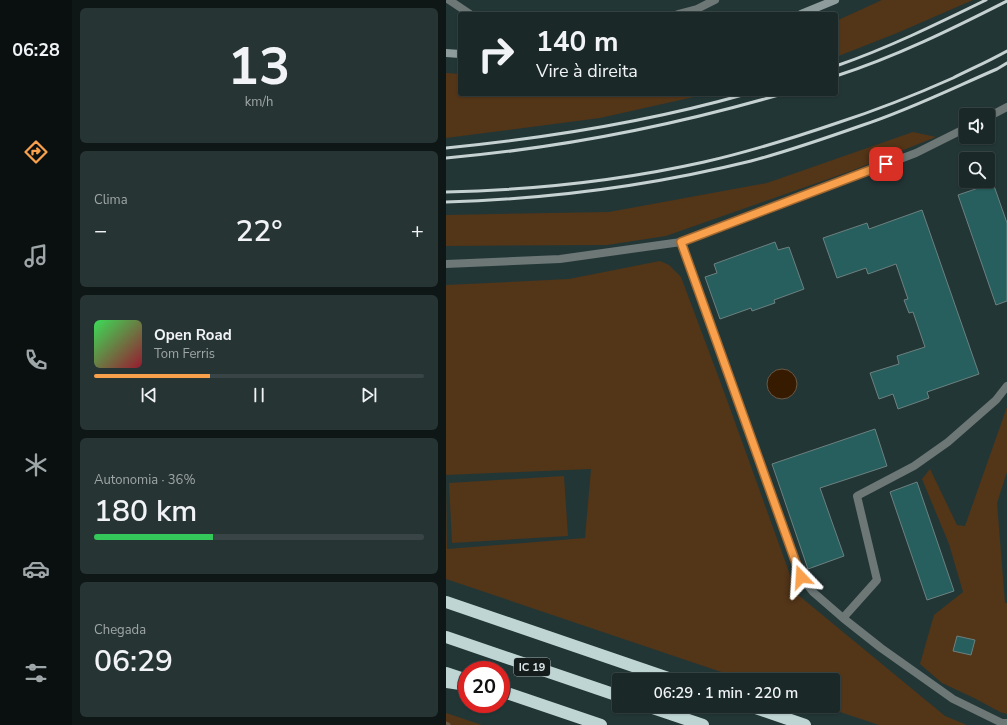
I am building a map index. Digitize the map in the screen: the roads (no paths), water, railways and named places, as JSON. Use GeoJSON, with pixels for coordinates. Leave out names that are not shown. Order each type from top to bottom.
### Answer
{"type":"FeatureCollection","features":[{"type":"Feature","properties":{"kind":"highway"},"geometry":{"type":"LineString","coordinates":[[446,602],[654,673]]}},
{"type":"Feature","properties":{"kind":"highway","name":"IC 19"},"geometry":{"type":"LineString","coordinates":[[446,637],[612,694]]}},
{"type":"Feature","properties":{"kind":"highway"},"geometry":{"type":"LineString","coordinates":[[446,673],[458,677]]}},
{"type":"Feature","properties":{"kind":"highway"},"geometry":{"type":"LineString","coordinates":[[446,682],[458,684]]}},
{"type":"Feature","properties":{"kind":"highway"},"geometry":{"type":"LineString","coordinates":[[510,694],[601,725]]}},
{"type":"Feature","properties":{"kind":"highway"},"geometry":{"type":"LineString","coordinates":[[668,713],[703,725]]}},
{"type":"Feature","properties":{"kind":"highway"},"geometry":{"type":"LineString","coordinates":[[770,713],[805,725]]}},
{"type":"Feature","properties":{"kind":"street"},"geometry":{"type":"LineString","coordinates":[[806,12],[835,0]]}},
{"type":"Feature","properties":{"kind":"street"},"geometry":{"type":"LineString","coordinates":[[446,53],[458,54]]}},
{"type":"Feature","properties":{"kind":"lane"},"geometry":{"type":"LineString","coordinates":[[449,0],[467,12]]}},
{"type":"Feature","properties":{"kind":"lane"},"geometry":{"type":"LineString","coordinates":[[686,12],[697,9],[716,0]]}},
{"type":"Feature","properties":{"kind":"lane"},"geometry":{"type":"LineString","coordinates":[[995,113],[1007,107]]}},
{"type":"Feature","properties":{"kind":"lane"},"geometry":{"type":"LineString","coordinates":[[446,264],[560,259],[681,242],[916,153],[959,132]]}},
{"type":"Feature","properties":{"kind":"lane"},"geometry":{"type":"LineString","coordinates":[[681,242],[801,577],[813,592],[881,648],[953,699],[1002,723],[1007,723]]}},
{"type":"Feature","properties":{"kind":"lane"},"geometry":{"type":"LineString","coordinates":[[843,618],[877,580],[857,496],[914,466],[948,442],[996,400],[1007,386]]}},
{"type":"Feature","properties":{"kind":"railway"},"geometry":{"type":"LineString","coordinates":[[838,65],[893,44],[986,0]]}},
{"type":"Feature","properties":{"kind":"railway"},"geometry":{"type":"LineString","coordinates":[[838,75],[902,51],[1007,1]]}},
{"type":"Feature","properties":{"kind":"railway"},"geometry":{"type":"LineString","coordinates":[[446,192],[543,187],[576,183],[672,169],[721,158],[787,139],[881,108],[953,78],[1007,51]]}},
{"type":"Feature","properties":{"kind":"railway"},"geometry":{"type":"LineString","coordinates":[[446,202],[523,198],[600,190],[675,178],[751,161],[807,144],[897,113],[997,69],[1007,63]]}},
{"type":"Feature","properties":{"kind":"railway"},"geometry":{"type":"LineString","coordinates":[[446,148],[597,128],[672,113],[739,96]]}},
{"type":"Feature","properties":{"kind":"railway"},"geometry":{"type":"LineString","coordinates":[[446,158],[489,154],[573,142],[616,134],[741,106],[775,96]]}}]}
